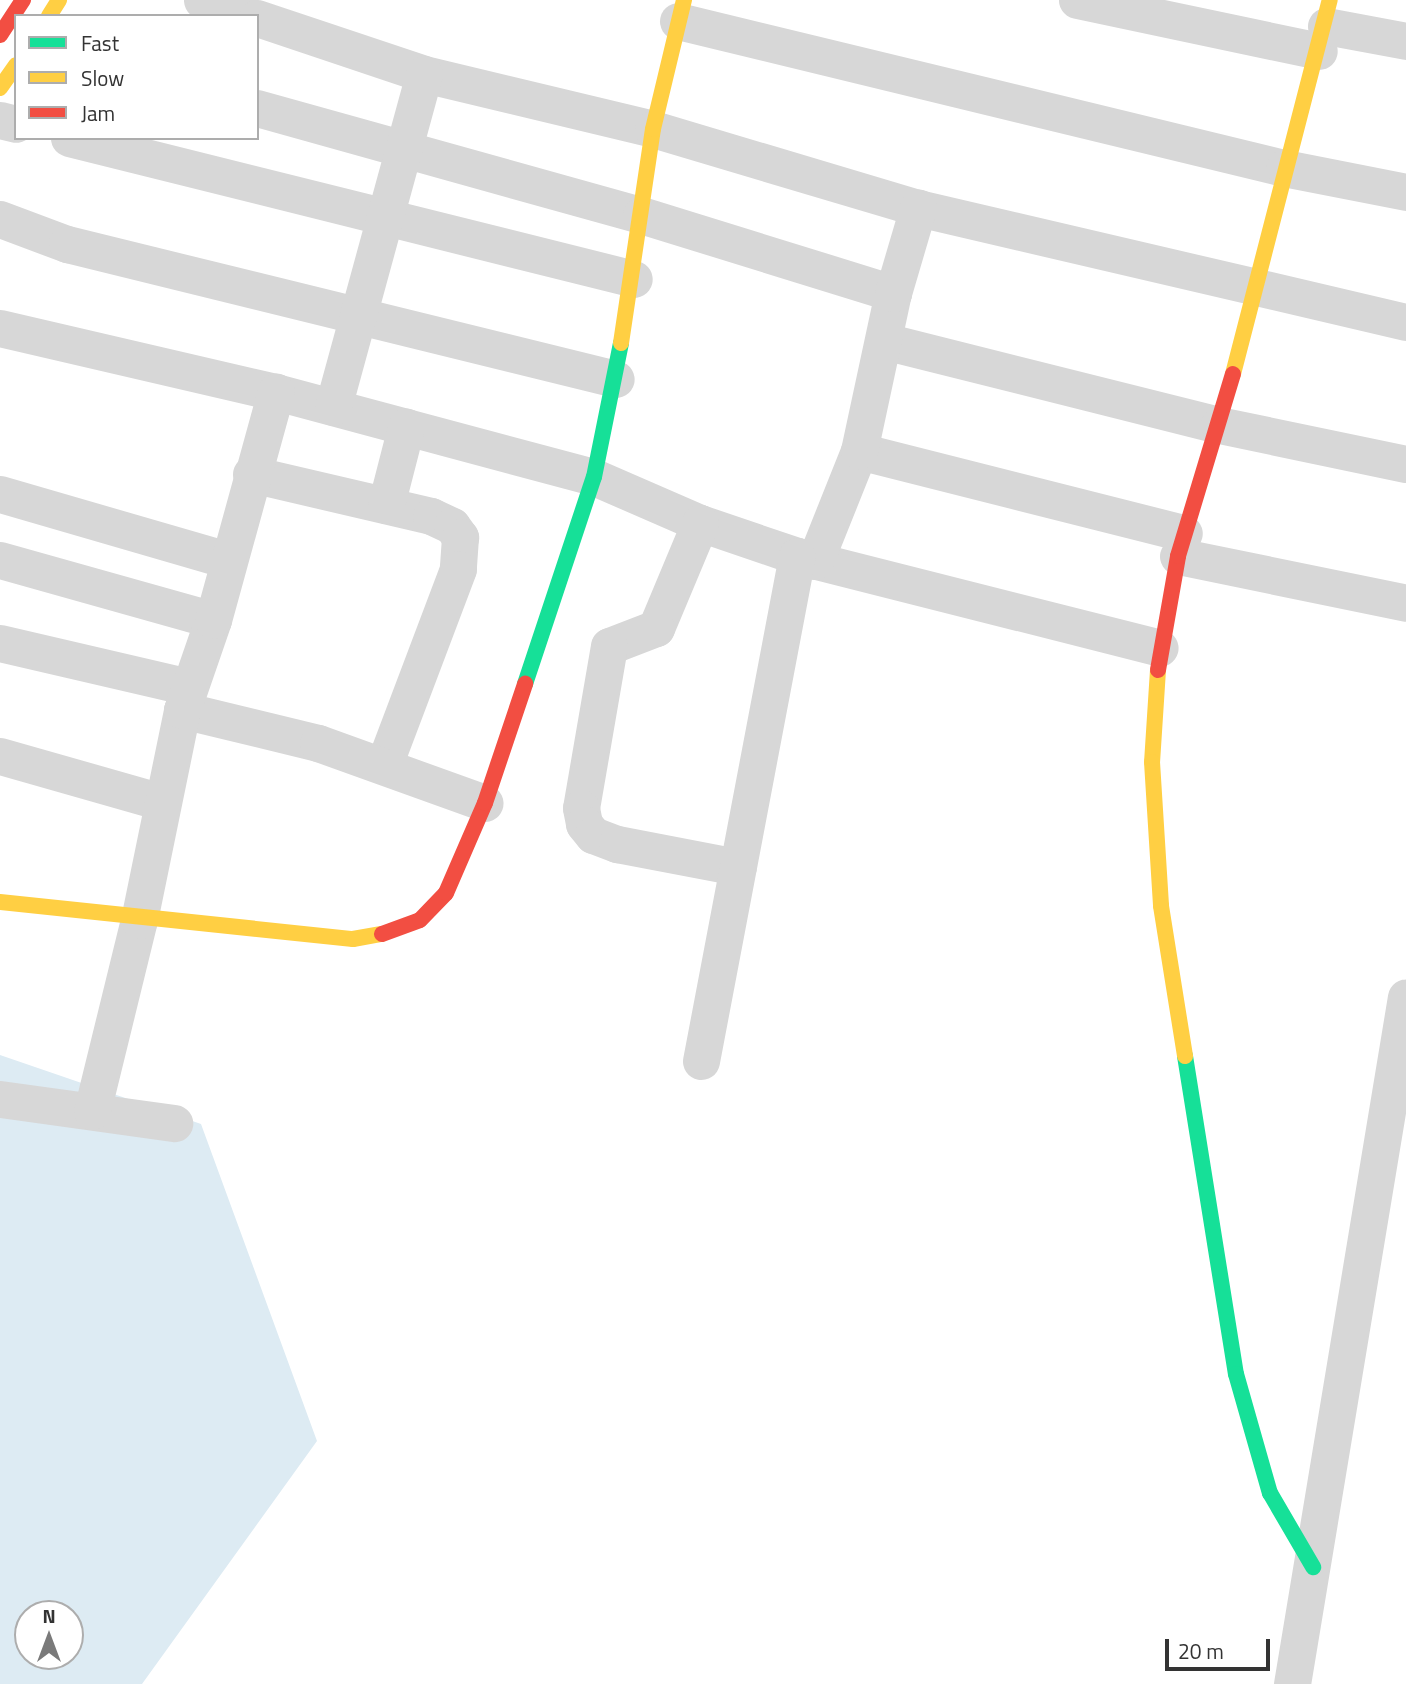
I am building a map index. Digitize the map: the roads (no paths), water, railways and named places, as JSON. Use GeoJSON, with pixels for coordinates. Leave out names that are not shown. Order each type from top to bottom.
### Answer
{"type":"FeatureCollection","features":[{"type":"Feature","properties":{"kind":"street"},"geometry":{"type":"LineString","coordinates":[[0,35],[23,0]]}},
{"type":"Feature","properties":{"kind":"street"},"geometry":{"type":"LineString","coordinates":[[202,0],[243,14]]}},
{"type":"Feature","properties":{"kind":"street"},"geometry":{"type":"LineString","coordinates":[[1077,0],[1325,26],[1406,41]]}},
{"type":"Feature","properties":{"kind":"street"},"geometry":{"type":"LineString","coordinates":[[0,902],[139,920],[353,939],[392,933],[420,920],[446,893],[485,803],[594,477],[634,279],[653,129],[681,10],[1284,168],[1406,192]]}},
{"type":"Feature","properties":{"kind":"street"},"geometry":{"type":"LineString","coordinates":[[259,19],[424,74],[653,129],[918,208],[1406,322]]}},
{"type":"Feature","properties":{"kind":"street"},"geometry":{"type":"LineString","coordinates":[[1313,1567],[1270,1493],[1236,1374],[1161,906],[1152,762],[1160,648],[1181,544],[1258,289],[1284,168],[1325,26]]}},
{"type":"Feature","properties":{"kind":"street"},"geometry":{"type":"LineString","coordinates":[[0,88],[14,68]]}},
{"type":"Feature","properties":{"kind":"street"},"geometry":{"type":"LineString","coordinates":[[333,407],[382,220],[406,148],[424,74]]}},
{"type":"Feature","properties":{"kind":"street"},"geometry":{"type":"LineString","coordinates":[[259,109],[641,215],[893,293]]}},
{"type":"Feature","properties":{"kind":"street"},"geometry":{"type":"LineString","coordinates":[[77,140],[382,220],[634,279]]}},
{"type":"Feature","properties":{"kind":"street"},"geometry":{"type":"LineString","coordinates":[[701,1061],[738,867],[806,559],[859,451],[893,293],[918,208]]}},
{"type":"Feature","properties":{"kind":"street"},"geometry":{"type":"LineString","coordinates":[[0,219],[66,244],[615,379]]}},
{"type":"Feature","properties":{"kind":"street"},"geometry":{"type":"LineString","coordinates":[[0,328],[276,392],[594,477],[700,523],[806,559],[1160,648]]}},
{"type":"Feature","properties":{"kind":"street"},"geometry":{"type":"LineString","coordinates":[[884,341],[1219,425],[1406,464]]}},
{"type":"Feature","properties":{"kind":"street"},"geometry":{"type":"LineString","coordinates":[[92,1111],[139,920],[186,699],[213,620],[227,560],[276,392]]}},
{"type":"Feature","properties":{"kind":"street"},"geometry":{"type":"LineString","coordinates":[[386,505],[406,427]]}},
{"type":"Feature","properties":{"kind":"street"},"geometry":{"type":"LineString","coordinates":[[859,451],[1181,544],[1406,603]]}},
{"type":"Feature","properties":{"kind":"street"},"geometry":{"type":"LineString","coordinates":[[251,474],[386,505],[452,526],[462,552],[384,765]]}},
{"type":"Feature","properties":{"kind":"street"},"geometry":{"type":"LineString","coordinates":[[0,494],[227,560]]}},
{"type":"Feature","properties":{"kind":"street"},"geometry":{"type":"LineString","coordinates":[[700,523],[656,628],[609,646],[581,808],[583,824],[593,835],[617,844],[738,867]]}},
{"type":"Feature","properties":{"kind":"street"},"geometry":{"type":"LineString","coordinates":[[0,560],[213,620]]}},
{"type":"Feature","properties":{"kind":"street"},"geometry":{"type":"LineString","coordinates":[[0,643],[186,699],[384,765],[485,803]]}},
{"type":"Feature","properties":{"kind":"street"},"geometry":{"type":"LineString","coordinates":[[0,756],[162,802]]}},
{"type":"Feature","properties":{"kind":"street"},"geometry":{"type":"LineString","coordinates":[[1292,1684],[1399,1088],[1405,1004]]}},
{"type":"Feature","properties":{"kind":"street"},"geometry":{"type":"LineString","coordinates":[[0,1099],[174,1123]]}}]}
